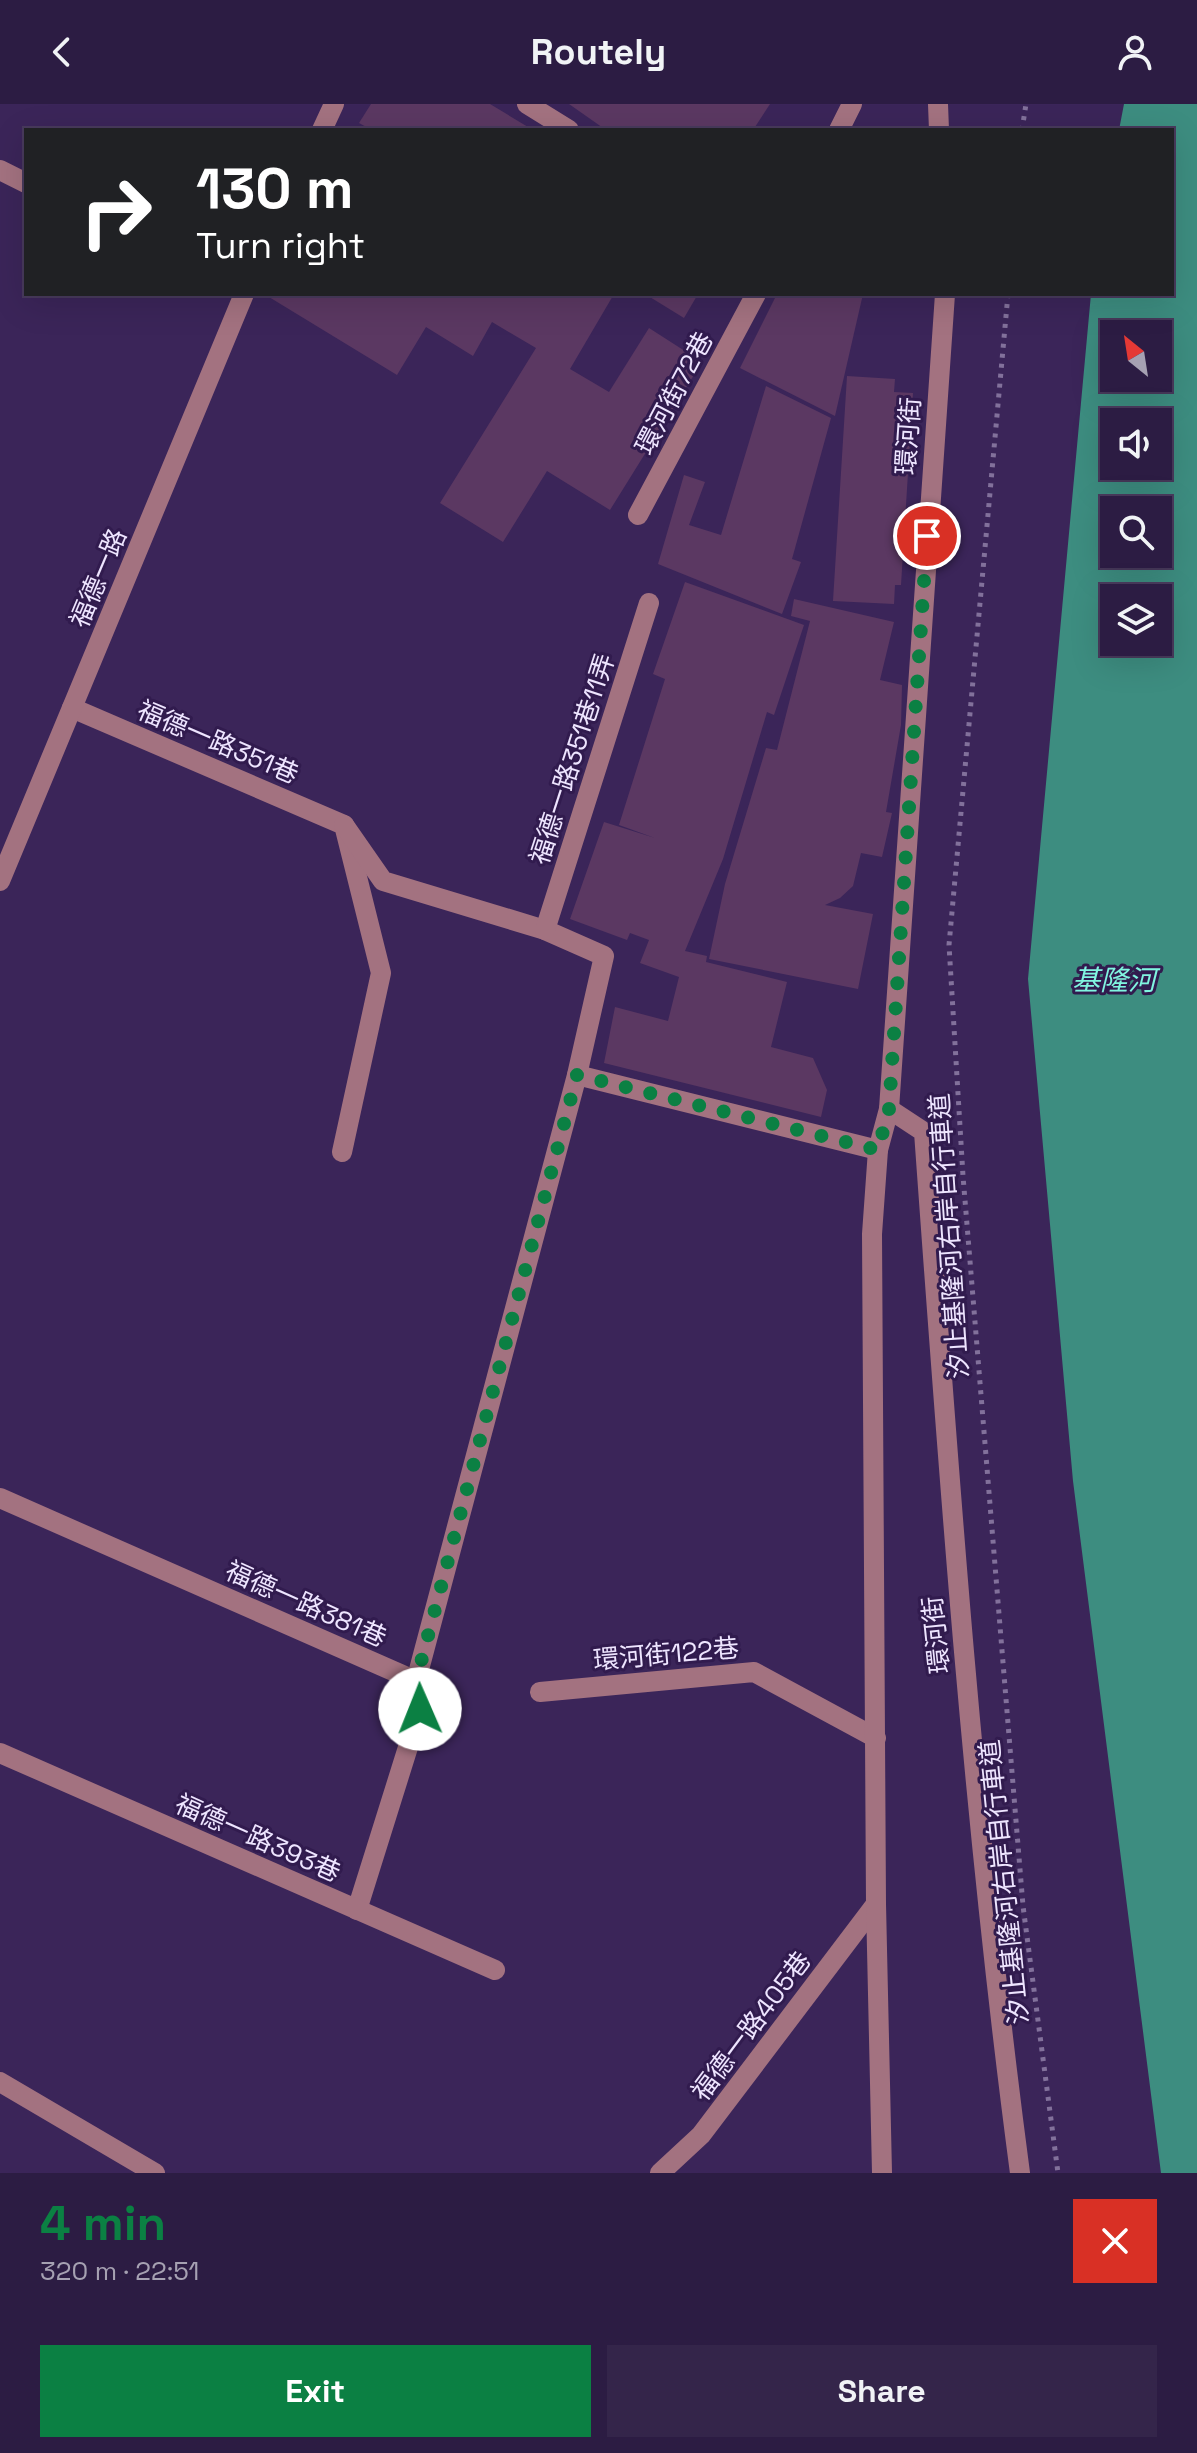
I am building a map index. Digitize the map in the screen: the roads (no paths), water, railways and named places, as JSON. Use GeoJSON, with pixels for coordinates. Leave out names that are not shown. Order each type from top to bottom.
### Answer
{"type":"FeatureCollection","features":[{"type":"Feature","properties":{"kind":"street"},"geometry":{"type":"LineString","coordinates":[[323,128],[334,104]]}},
{"type":"Feature","properties":{"kind":"street"},"geometry":{"type":"LineString","coordinates":[[527,104],[566,128]]}},
{"type":"Feature","properties":{"kind":"street"},"geometry":{"type":"LineString","coordinates":[[840,128],[852,104]]}},
{"type":"Feature","properties":{"kind":"street"},"geometry":{"type":"LineString","coordinates":[[938,104],[939,128]]}},
{"type":"Feature","properties":{"kind":"street"},"geometry":{"type":"LineString","coordinates":[[0,170],[24,182]]}},
{"type":"Feature","properties":{"kind":"street","name":"福德一路"},"geometry":{"type":"LineString","coordinates":[[0,881],[242,296]]}},
{"type":"Feature","properties":{"kind":"street","name":"環河街72巷"},"geometry":{"type":"LineString","coordinates":[[638,515],[755,296]]}},
{"type":"Feature","properties":{"kind":"street","name":"環河街"},"geometry":{"type":"LineString","coordinates":[[882,2173],[876,1904],[872,1234],[878,1150],[889,1109],[945,296]]}},
{"type":"Feature","properties":{"kind":"street","name":"福德一路351巷11弄"},"geometry":{"type":"LineString","coordinates":[[545,930],[649,603]]}},
{"type":"Feature","properties":{"kind":"street","name":"福德一路351巷"},"geometry":{"type":"LineString","coordinates":[[72,708],[344,825]]}},
{"type":"Feature","properties":{"kind":"street"},"geometry":{"type":"LineString","coordinates":[[344,825],[383,881],[545,930],[604,956],[577,1075],[416,1681],[420,1709],[357,1910]]}},
{"type":"Feature","properties":{"kind":"street"},"geometry":{"type":"LineString","coordinates":[[342,1152],[381,973],[344,825]]}},
{"type":"Feature","properties":{"kind":"street"},"geometry":{"type":"LineString","coordinates":[[577,1075],[878,1150]]}},
{"type":"Feature","properties":{"kind":"street","name":"環河街"},"geometry":{"type":"LineString","coordinates":[[889,1109],[924,1132],[956,1574],[999,2018],[1020,2173]]}},
{"type":"Feature","properties":{"kind":"street","name":"福德一路381巷"},"geometry":{"type":"LineString","coordinates":[[0,1498],[416,1681]]}},
{"type":"Feature","properties":{"kind":"street","name":"環河街122巷"},"geometry":{"type":"LineString","coordinates":[[540,1692],[754,1672],[876,1738]]}},
{"type":"Feature","properties":{"kind":"street","name":"福德一路393巷"},"geometry":{"type":"LineString","coordinates":[[0,1753],[495,1970]]}},
{"type":"Feature","properties":{"kind":"street","name":"福德一路405巷"},"geometry":{"type":"LineString","coordinates":[[660,2173],[701,2135],[876,1904]]}},
{"type":"Feature","properties":{"kind":"street"},"geometry":{"type":"LineString","coordinates":[[0,2082],[155,2173]]}},
{"type":"Feature","properties":{"kind":"water","name":"基隆河"},"geometry":{"type":"Polygon","coordinates":[[[1124,104],[1197,104],[1197,2173],[1161,2173],[1073,1481],[1028,979],[1091,296],[1174,296],[1174,128],[1119,128],[1124,104]]]}}]}
